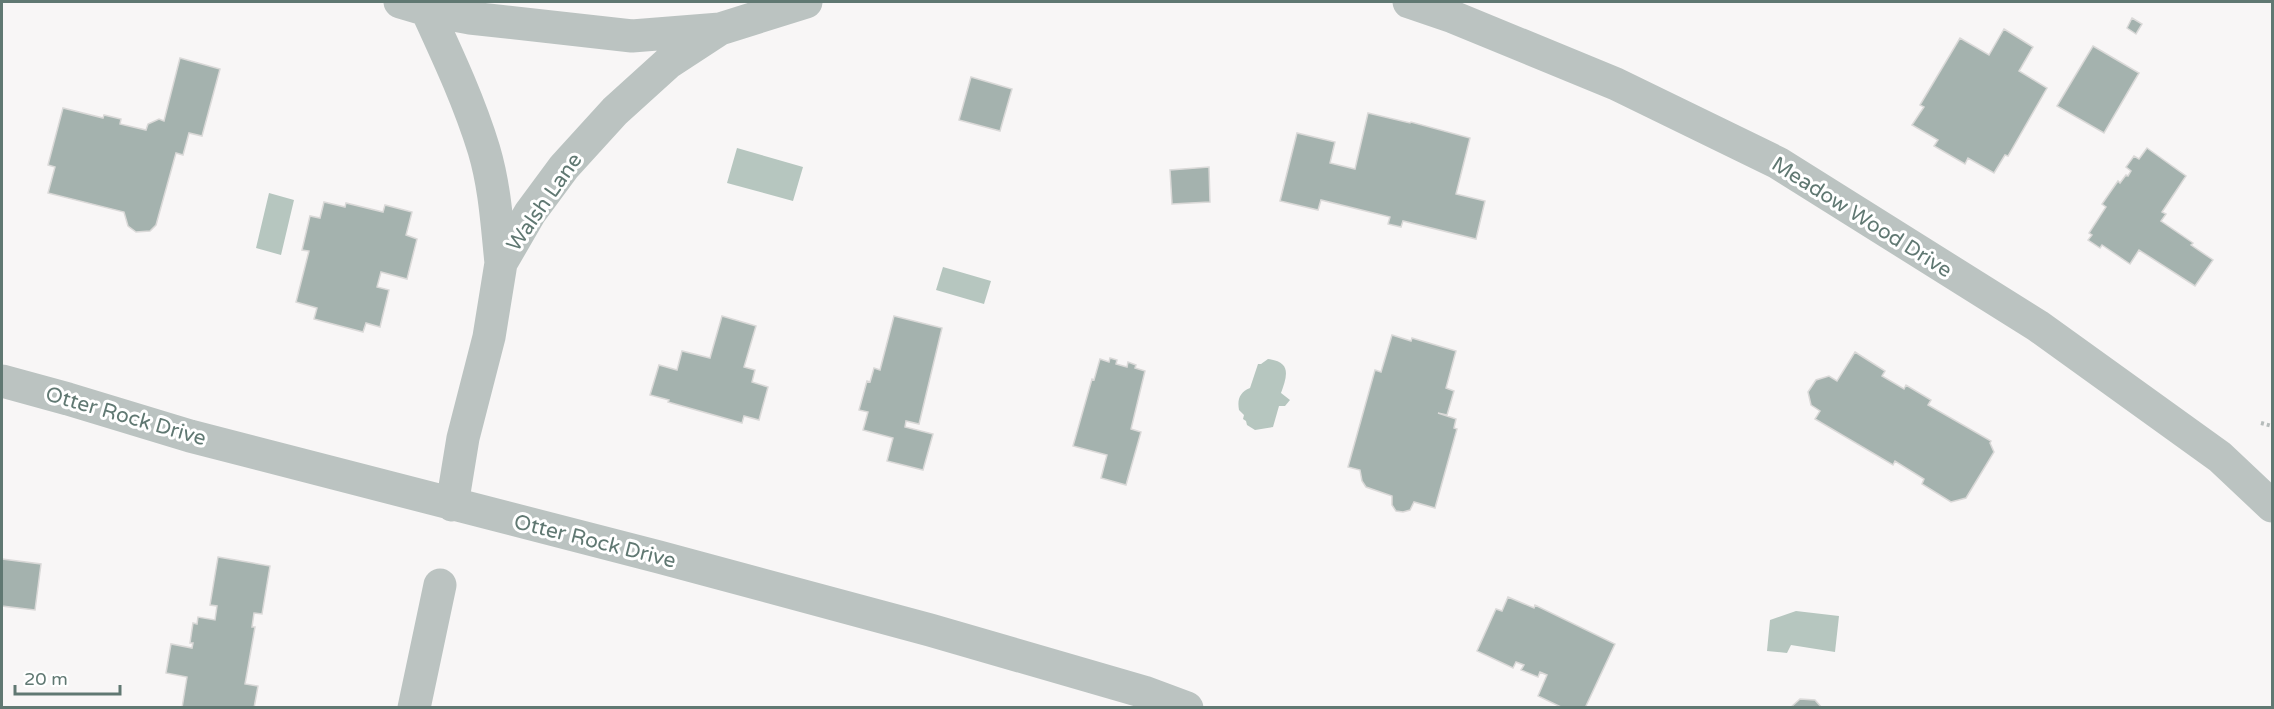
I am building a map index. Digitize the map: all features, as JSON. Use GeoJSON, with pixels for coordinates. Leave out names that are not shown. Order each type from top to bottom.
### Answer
{"type":"FeatureCollection","features":[{"type":"Feature","properties":{"kind":"street"},"geometry":{"type":"LineString","coordinates":[[417,4],[470,18],[632,36],[720,29],[806,2]]}},
{"type":"Feature","properties":{"kind":"street","name":"Meadow Wood Drive"},"geometry":{"type":"LineString","coordinates":[[1409,2],[1616,84],[1778,163],[2038,326],[2220,457],[2272,506]]}},
{"type":"Feature","properties":{"kind":"street"},"geometry":{"type":"LineString","coordinates":[[417,4],[458,76],[484,151],[495,199],[501,263]]}},
{"type":"Feature","properties":{"kind":"street","name":"Walsh Lane"},"geometry":{"type":"LineString","coordinates":[[452,505],[463,438],[489,337],[501,263],[530,213],[564,167],[615,111],[668,63],[720,29]]}},
{"type":"Feature","properties":{"kind":"street","name":"Otter Rock Drive"},"geometry":{"type":"LineString","coordinates":[[2,381],[190,436],[930,630],[1144,692],[1187,708]]}},
{"type":"Feature","properties":{"kind":"street"},"geometry":{"type":"LineString","coordinates":[[414,708],[440,585]]}},
{"type":"Feature","properties":{"kind":"path"},"geometry":{"type":"LineString","coordinates":[[2261,423],[2272,426]]}},
{"type":"Feature","properties":{"kind":"shaded area"},"geometry":{"type":"Polygon","coordinates":[[[737,148],[803,167],[793,201],[727,183],[737,148]]]}},
{"type":"Feature","properties":{"kind":"shaded area"},"geometry":{"type":"Polygon","coordinates":[[[269,193],[294,200],[281,255],[256,248],[269,193]]]}},
{"type":"Feature","properties":{"kind":"shaded area"},"geometry":{"type":"Polygon","coordinates":[[[943,267],[991,281],[984,304],[936,290],[943,267]]]}},
{"type":"Feature","properties":{"kind":"shaded area"},"geometry":{"type":"Polygon","coordinates":[[[1268,359],[1281,363],[1284,367],[1286,376],[1281,393],[1290,400],[1285,406],[1279,406],[1273,427],[1255,430],[1243,419],[1244,415],[1239,410],[1238,402],[1242,394],[1250,388],[1258,364],[1268,359]]]}},
{"type":"Feature","properties":{"kind":"shaded area"},"geometry":{"type":"Polygon","coordinates":[[[1796,611],[1839,616],[1835,652],[1791,645],[1787,653],[1767,651],[1770,620],[1796,611]]]}},
{"type":"Feature","properties":{"kind":"building"},"geometry":{"type":"Polygon","coordinates":[[[2132,18],[2142,24],[2136,34],[2127,28],[2132,18]]]}},
{"type":"Feature","properties":{"kind":"building"},"geometry":{"type":"Polygon","coordinates":[[[2004,29],[2033,47],[2019,71],[2047,88],[2008,156],[2005,155],[1994,173],[1968,158],[1965,164],[1934,146],[1938,140],[1912,125],[1924,107],[1920,105],[1960,38],[1989,55],[2004,29]]]}},
{"type":"Feature","properties":{"kind":"building"},"geometry":{"type":"Polygon","coordinates":[[[2093,46],[2139,73],[2104,133],[2057,106],[2093,46]]]}},
{"type":"Feature","properties":{"kind":"building"},"geometry":{"type":"Polygon","coordinates":[[[180,58],[220,69],[202,136],[189,133],[183,155],[176,153],[156,225],[150,231],[136,232],[128,226],[124,212],[48,193],[55,167],[48,165],[63,108],[103,118],[104,115],[121,119],[120,124],[146,130],[148,124],[159,119],[164,121],[180,58]]]}},
{"type":"Feature","properties":{"kind":"building"},"geometry":{"type":"Polygon","coordinates":[[[971,77],[1012,89],[1000,131],[959,120],[971,77]]]}},
{"type":"Feature","properties":{"kind":"building"},"geometry":{"type":"Polygon","coordinates":[[[1368,113],[1470,138],[1456,194],[1485,201],[1476,239],[1403,221],[1401,227],[1388,224],[1390,217],[1321,200],[1318,210],[1280,201],[1297,133],[1335,142],[1330,163],[1355,169],[1368,113]]]}},
{"type":"Feature","properties":{"kind":"building"},"geometry":{"type":"Polygon","coordinates":[[[2147,148],[2186,176],[2162,212],[2166,214],[2161,221],[2213,260],[2195,286],[2139,250],[2130,264],[2102,245],[2100,248],[2088,240],[2092,235],[2089,233],[2106,207],[2102,204],[2118,181],[2120,183],[2126,175],[2128,176],[2131,171],[2126,167],[2134,156],[2139,159],[2147,148]]]}},
{"type":"Feature","properties":{"kind":"building"},"geometry":{"type":"Polygon","coordinates":[[[1209,167],[1210,202],[1172,204],[1170,170],[1209,167]]]}},
{"type":"Feature","properties":{"kind":"building"},"geometry":{"type":"Polygon","coordinates":[[[324,202],[345,207],[346,203],[383,212],[385,205],[412,212],[406,235],[417,239],[407,279],[381,272],[377,287],[389,290],[380,327],[366,323],[363,332],[314,319],[317,308],[296,302],[309,251],[302,250],[310,216],[320,218],[324,202]]]}},
{"type":"Feature","properties":{"kind":"building"},"geometry":{"type":"Polygon","coordinates":[[[722,316],[756,326],[744,367],[755,370],[752,382],[768,387],[759,420],[744,416],[742,423],[650,395],[659,365],[677,370],[682,351],[710,358],[722,316]]]}},
{"type":"Feature","properties":{"kind":"building"},"geometry":{"type":"Polygon","coordinates":[[[894,316],[942,328],[919,424],[906,421],[905,427],[933,434],[923,470],[887,461],[893,438],[863,430],[868,412],[859,410],[867,381],[870,382],[874,368],[880,370],[894,316]]]}},
{"type":"Feature","properties":{"kind":"building"},"geometry":{"type":"Polygon","coordinates":[[[1392,335],[1411,341],[1412,338],[1456,351],[1446,388],[1454,391],[1447,415],[1438,413],[1456,419],[1454,428],[1457,429],[1435,508],[1414,502],[1410,510],[1396,511],[1392,505],[1392,496],[1366,487],[1360,470],[1348,467],[1375,370],[1381,372],[1392,335]]]}},
{"type":"Feature","properties":{"kind":"building"},"geometry":{"type":"Polygon","coordinates":[[[1855,352],[1885,371],[1882,376],[1904,389],[1906,385],[1931,400],[1928,405],[1991,441],[1994,452],[1966,498],[1951,502],[1922,484],[1924,479],[1895,461],[1893,465],[1815,419],[1820,411],[1811,405],[1808,392],[1816,380],[1829,376],[1837,381],[1855,352]]]}},
{"type":"Feature","properties":{"kind":"building"},"geometry":{"type":"Polygon","coordinates":[[[1110,358],[1117,360],[1116,364],[1127,367],[1128,362],[1136,365],[1135,368],[1145,371],[1131,429],[1141,432],[1126,485],[1101,478],[1107,455],[1073,446],[1100,359],[1109,362],[1110,358]]]}},
{"type":"Feature","properties":{"kind":"building"},"geometry":{"type":"Polygon","coordinates":[[[218,557],[270,566],[262,614],[254,613],[252,627],[255,627],[245,684],[258,686],[254,708],[182,708],[187,677],[166,673],[171,644],[192,648],[193,643],[190,643],[193,623],[197,624],[198,617],[215,620],[217,606],[210,605],[218,557]]]}},
{"type":"Feature","properties":{"kind":"building"},"geometry":{"type":"Polygon","coordinates":[[[2,559],[41,564],[35,610],[2,606],[2,559]]]}},
{"type":"Feature","properties":{"kind":"building"},"geometry":{"type":"Polygon","coordinates":[[[1508,597],[1534,608],[1535,605],[1615,644],[1585,708],[1563,708],[1538,696],[1547,675],[1540,672],[1538,677],[1521,670],[1524,665],[1516,662],[1513,668],[1477,651],[1496,609],[1502,611],[1508,597]]]}},
{"type":"Feature","properties":{"kind":"building"},"geometry":{"type":"Polygon","coordinates":[[[1800,699],[1815,700],[1822,708],[1790,708],[1800,699]]]}}]}
